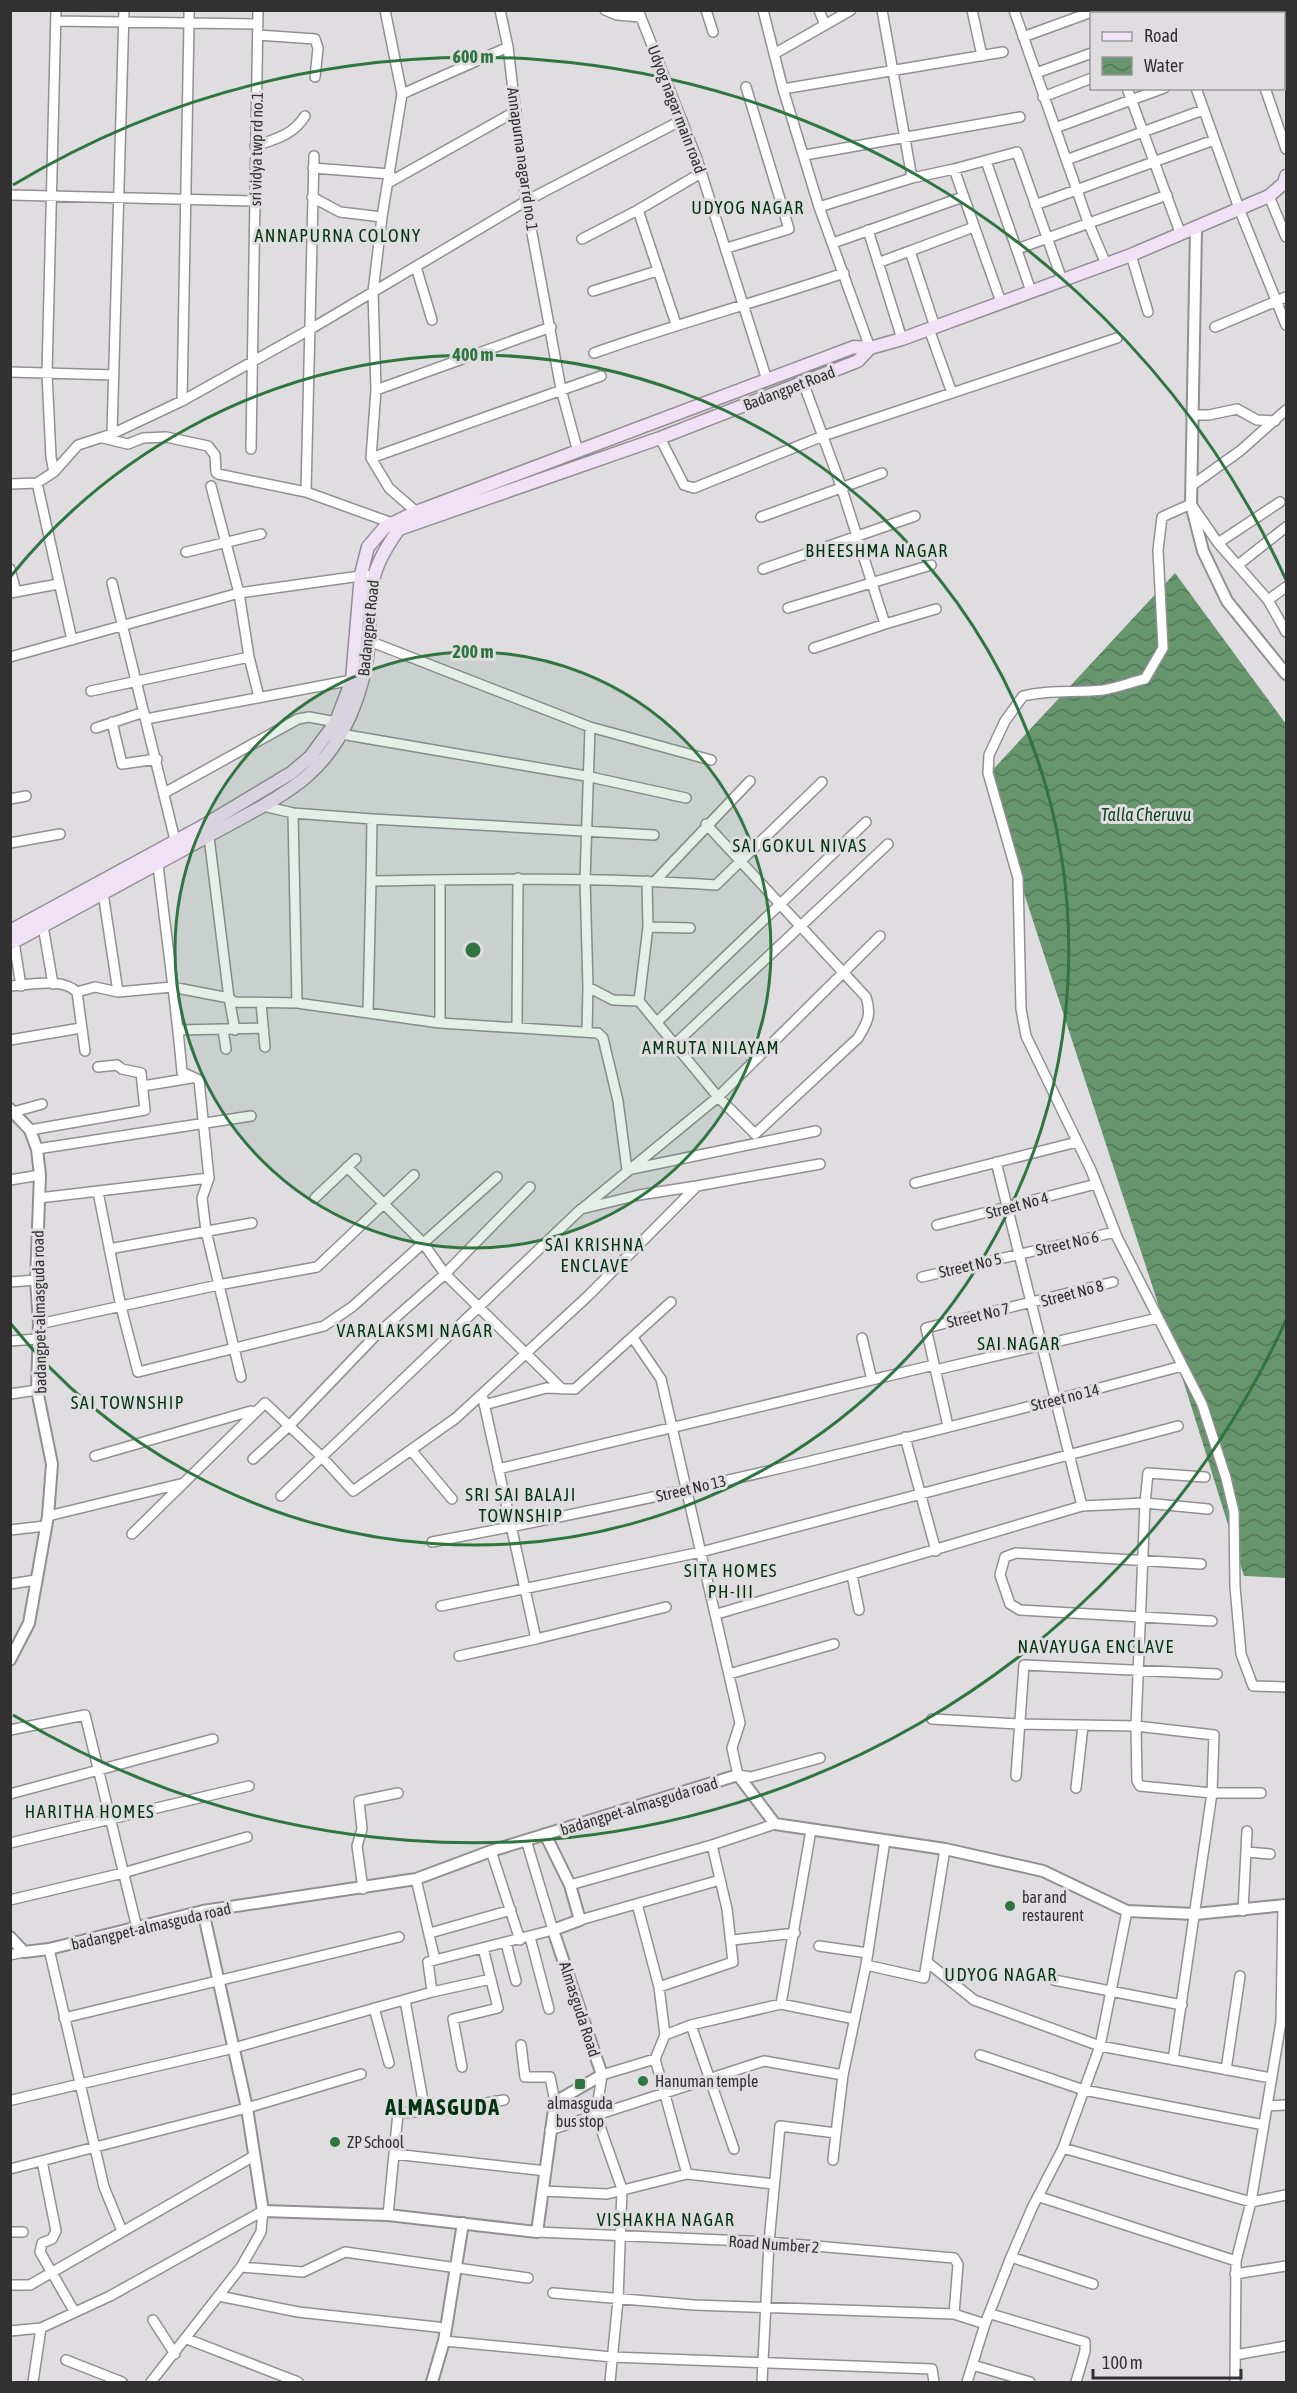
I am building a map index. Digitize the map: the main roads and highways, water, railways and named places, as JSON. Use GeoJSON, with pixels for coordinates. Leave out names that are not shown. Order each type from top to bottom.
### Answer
{"type":"FeatureCollection","features":[{"type":"Feature","properties":{"kind":"main road","name":"Badangpet Road"},"geometry":{"type":"LineString","coordinates":[[12,939],[176,840],[206,831],[263,806],[310,774],[341,734],[361,687],[369,641],[368,547],[376,534],[578,452],[854,347],[870,348],[902,339],[1131,255],[1240,211],[1269,196],[1286,181]]}},
{"type":"Feature","properties":{"kind":"main road","name":"Badangpet Road"},"geometry":{"type":"LineString","coordinates":[[420,516],[660,438],[858,361],[870,348]]}},
{"type":"Feature","properties":{"kind":"main road"},"geometry":{"type":"LineString","coordinates":[[618,437],[623,451]]}},
{"type":"Feature","properties":{"kind":"main road","name":"Badangpet Road"},"geometry":{"type":"LineString","coordinates":[[12,939],[43,926],[158,865],[291,773],[310,757],[336,722],[352,680],[367,575]]}},
{"type":"Feature","properties":{"kind":"water","name":"Talla Cheruvu"},"geometry":{"type":"Polygon","coordinates":[[[1175,573],[1286,724],[1286,1578],[1244,1576],[1184,1383],[986,777],[1175,573]]]}},
{"type":"Feature","properties":{"kind":"place","name":"bar and restaurent"},"geometry":{"type":"Point","coordinates":[1010,1906]}},
{"type":"Feature","properties":{"kind":"place","name":"Hanuman temple"},"geometry":{"type":"Point","coordinates":[643,2081]}},
{"type":"Feature","properties":{"kind":"place","name":"almasguda bus stop"},"geometry":{"type":"Point","coordinates":[580,2084]}},
{"type":"Feature","properties":{"kind":"place","name":"ZP School"},"geometry":{"type":"Point","coordinates":[335,2142]}},
{"type":"Feature","properties":{"kind":"district","name":"UDYOG NAGAR"},"geometry":{"type":"Point","coordinates":[748,207]}},
{"type":"Feature","properties":{"kind":"district","name":"ANNAPURNA COLONY"},"geometry":{"type":"Point","coordinates":[338,235]}},
{"type":"Feature","properties":{"kind":"district","name":"BHEESHMA NAGAR"},"geometry":{"type":"Point","coordinates":[877,550]}},
{"type":"Feature","properties":{"kind":"district","name":"SAI GOKUL NIVAS"},"geometry":{"type":"Point","coordinates":[800,845]}},
{"type":"Feature","properties":{"kind":"district","name":"AMRUTA NILAYAM"},"geometry":{"type":"Point","coordinates":[711,1047]}},
{"type":"Feature","properties":{"kind":"district","name":"SAI KRISHNA ENCLAVE"},"geometry":{"type":"Point","coordinates":[595,1254]}},
{"type":"Feature","properties":{"kind":"district","name":"VARALAKSMI NAGAR"},"geometry":{"type":"Point","coordinates":[415,1330]}},
{"type":"Feature","properties":{"kind":"district","name":"SAI NAGAR"},"geometry":{"type":"Point","coordinates":[1019,1343]}},
{"type":"Feature","properties":{"kind":"district","name":"SAI TOWNSHIP"},"geometry":{"type":"Point","coordinates":[128,1402]}},
{"type":"Feature","properties":{"kind":"district","name":"SRI SAI BALAJI TOWNSHIP"},"geometry":{"type":"Point","coordinates":[521,1504]}},
{"type":"Feature","properties":{"kind":"district","name":"SITA HOMES PH-III"},"geometry":{"type":"Point","coordinates":[731,1580]}},
{"type":"Feature","properties":{"kind":"district","name":"NAVAYUGA ENCLAVE"},"geometry":{"type":"Point","coordinates":[1096,1646]}},
{"type":"Feature","properties":{"kind":"district","name":"HARITHA HOMES"},"geometry":{"type":"Point","coordinates":[90,1811]}},
{"type":"Feature","properties":{"kind":"district","name":"UDYOG NAGAR"},"geometry":{"type":"Point","coordinates":[1001,1974]}},
{"type":"Feature","properties":{"kind":"district","name":"ALMASGUDA"},"geometry":{"type":"Point","coordinates":[443,2107]}},
{"type":"Feature","properties":{"kind":"district","name":"VISHAKHA NAGAR"},"geometry":{"type":"Point","coordinates":[666,2219]}}]}
